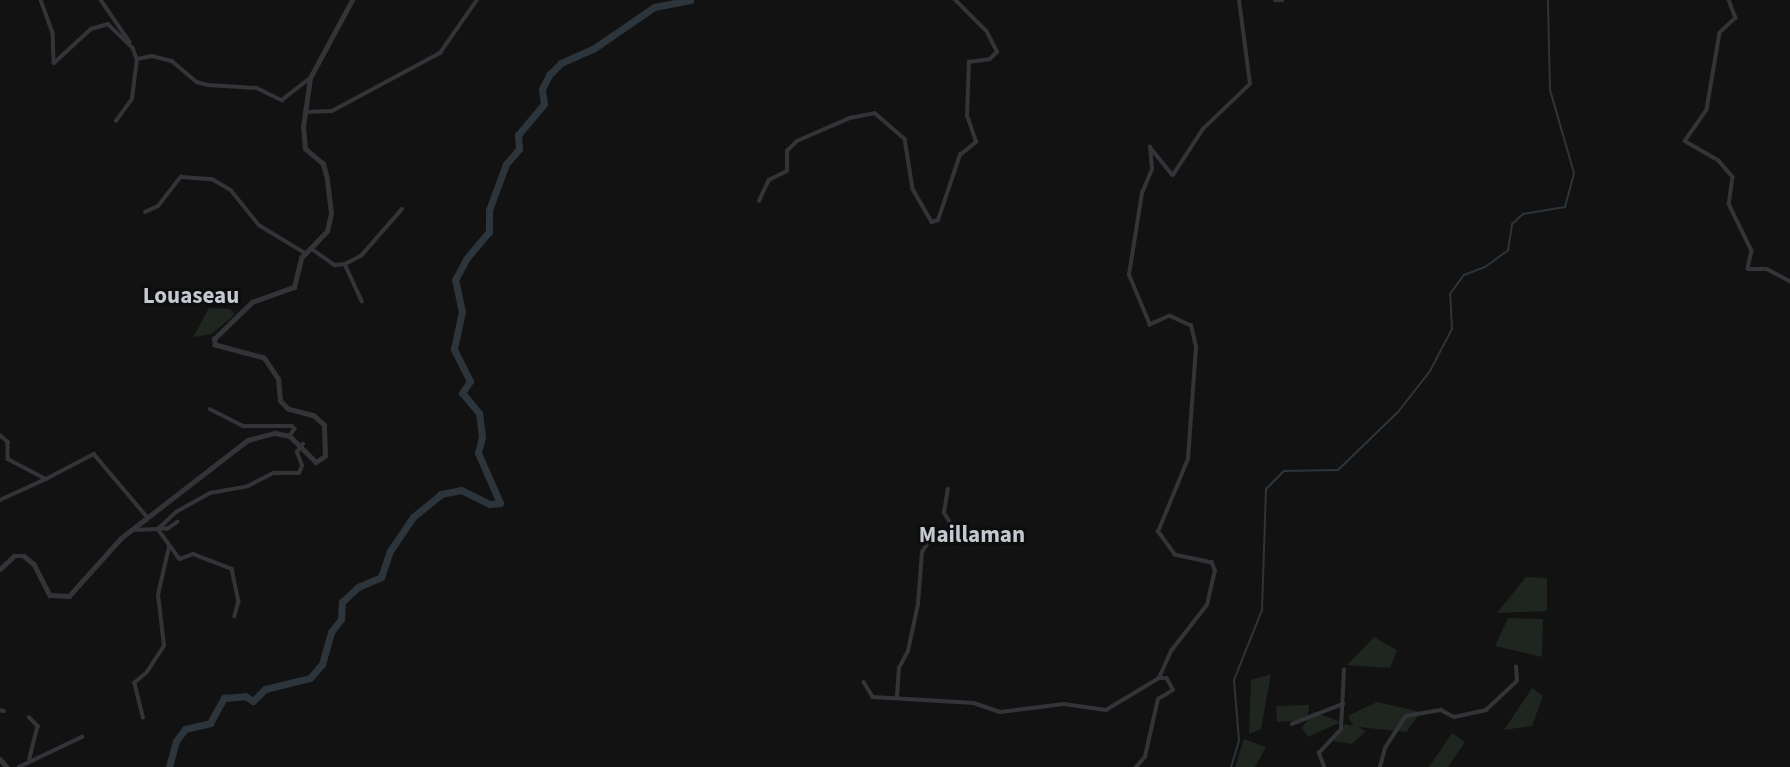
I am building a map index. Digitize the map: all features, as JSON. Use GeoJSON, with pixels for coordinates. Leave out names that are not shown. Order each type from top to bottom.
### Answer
{"type":"FeatureCollection","features":[{"type":"Feature","properties":{"kind":"street"},"geometry":{"type":"LineString","coordinates":[[41,0],[53,33],[54,63],[100,24],[114,26],[133,48]]}},
{"type":"Feature","properties":{"kind":"street"},"geometry":{"type":"LineString","coordinates":[[101,0],[133,48],[137,59],[132,99],[116,121]]}},
{"type":"Feature","properties":{"kind":"street"},"geometry":{"type":"LineString","coordinates":[[0,569],[13,556],[24,556],[34,565],[50,595],[69,596],[132,530],[248,440],[275,433],[290,436],[303,444],[316,462],[322,459],[327,443],[324,425],[280,401],[278,379],[264,358],[215,345],[214,339],[252,302],[294,287],[305,253],[312,249],[327,231],[330,195],[323,164],[302,143],[305,112],[310,78],[352,0]]}},
{"type":"Feature","properties":{"kind":"street"},"geometry":{"type":"LineString","coordinates":[[305,112],[332,111],[440,53],[477,0]]}},
{"type":"Feature","properties":{"kind":"street"},"geometry":{"type":"LineString","coordinates":[[760,201],[769,180],[787,171],[787,151],[797,141],[850,118],[875,113],[905,139],[913,189],[932,222],[938,220],[960,155],[976,142],[967,116],[969,62],[990,59],[997,51],[987,32],[955,0]]}},
{"type":"Feature","properties":{"kind":"street"},"geometry":{"type":"LineString","coordinates":[[864,682],[873,697],[897,696],[935,704],[974,703],[1000,712],[1064,704],[1106,710],[1160,678],[1171,651],[1207,605],[1215,572],[1212,564],[1200,557],[1169,551],[1158,532],[1188,459],[1195,359],[1191,326],[1170,316],[1150,325],[1129,275],[1142,193],[1152,169],[1150,147],[1173,175],[1203,129],[1250,84],[1239,0]]}},
{"type":"Feature","properties":{"kind":"street"},"geometry":{"type":"LineString","coordinates":[[1275,0],[1282,0]]}},
{"type":"Feature","properties":{"kind":"street"},"geometry":{"type":"LineString","coordinates":[[1729,0],[1736,18],[1720,33],[1707,110],[1685,141],[1719,161],[1733,177],[1729,204],[1752,251],[1748,269],[1767,270],[1790,282]]}},
{"type":"Feature","properties":{"kind":"street"},"geometry":{"type":"LineString","coordinates":[[137,59],[159,57],[197,82],[257,88],[282,100],[310,78]]}},
{"type":"Feature","properties":{"kind":"street"},"geometry":{"type":"LineString","coordinates":[[145,212],[158,206],[181,177],[212,179],[231,190],[259,226],[305,253]]}},
{"type":"Feature","properties":{"kind":"street"},"geometry":{"type":"LineString","coordinates":[[312,249],[335,265],[345,264],[361,256],[402,209]]}},
{"type":"Feature","properties":{"kind":"street"},"geometry":{"type":"LineString","coordinates":[[345,264],[362,301]]}},
{"type":"Feature","properties":{"kind":"street"},"geometry":{"type":"LineString","coordinates":[[210,409],[244,426],[292,426],[295,429],[290,436]]}},
{"type":"Feature","properties":{"kind":"street"},"geometry":{"type":"LineString","coordinates":[[0,435],[8,442],[8,459],[46,479]]}},
{"type":"Feature","properties":{"kind":"street"},"geometry":{"type":"LineString","coordinates":[[158,529],[176,512],[210,494],[248,486],[273,473],[299,472],[302,466],[297,452],[303,444]]}},
{"type":"Feature","properties":{"kind":"street"},"geometry":{"type":"LineString","coordinates":[[0,500],[94,454],[148,518]]}},
{"type":"Feature","properties":{"kind":"street"},"geometry":{"type":"LineString","coordinates":[[897,696],[899,668],[908,651],[918,604],[922,552],[930,540],[955,541],[957,534],[944,513],[948,489]]}},
{"type":"Feature","properties":{"kind":"street"},"geometry":{"type":"LineString","coordinates":[[132,530],[168,529],[178,522]]}},
{"type":"Feature","properties":{"kind":"street"},"geometry":{"type":"LineString","coordinates":[[158,529],[180,559],[193,554],[232,569],[239,601],[235,616]]}},
{"type":"Feature","properties":{"kind":"street"},"geometry":{"type":"LineString","coordinates":[[144,718],[134,683],[148,672],[164,646],[158,595],[169,547]]}},
{"type":"Feature","properties":{"kind":"street"},"geometry":{"type":"LineString","coordinates":[[1380,767],[1385,748],[1406,716],[1441,710],[1454,717],[1486,710],[1517,681],[1516,667]]}},
{"type":"Feature","properties":{"kind":"street"},"geometry":{"type":"LineString","coordinates":[[1324,767],[1319,753],[1341,729],[1344,670]]}},
{"type":"Feature","properties":{"kind":"street"},"geometry":{"type":"LineString","coordinates":[[1136,767],[1145,757],[1157,699],[1173,690],[1167,679],[1160,678]]}},
{"type":"Feature","properties":{"kind":"street"},"geometry":{"type":"LineString","coordinates":[[1292,724],[1343,704]]}},
{"type":"Feature","properties":{"kind":"street"},"geometry":{"type":"LineString","coordinates":[[29,718],[38,726],[30,759]]}},
{"type":"Feature","properties":{"kind":"street"},"geometry":{"type":"LineString","coordinates":[[19,767],[30,759],[82,737]]}},
{"type":"Feature","properties":{"kind":"street"},"geometry":{"type":"LineString","coordinates":[[0,759],[7,767]]}},
{"type":"Feature","properties":{"kind":"shaded area"},"geometry":{"type":"Polygon","coordinates":[[[209,308],[230,309],[235,314],[212,334],[193,337],[209,308]]]}},
{"type":"Feature","properties":{"kind":"shaded area"},"geometry":{"type":"Polygon","coordinates":[[[1526,577],[1547,578],[1547,611],[1497,613],[1526,577]]]}},
{"type":"Feature","properties":{"kind":"shaded area"},"geometry":{"type":"Polygon","coordinates":[[[1508,618],[1543,619],[1542,657],[1495,646],[1508,618]]]}},
{"type":"Feature","properties":{"kind":"shaded area"},"geometry":{"type":"Polygon","coordinates":[[[1374,637],[1397,650],[1390,668],[1347,665],[1374,637]]]}},
{"type":"Feature","properties":{"kind":"shaded area"},"geometry":{"type":"Polygon","coordinates":[[[1271,674],[1261,729],[1249,734],[1251,680],[1271,674]]]}},
{"type":"Feature","properties":{"kind":"shaded area"},"geometry":{"type":"Polygon","coordinates":[[[1532,688],[1543,696],[1532,726],[1504,730],[1532,688]]]}},
{"type":"Feature","properties":{"kind":"shaded area"},"geometry":{"type":"Polygon","coordinates":[[[1377,702],[1421,712],[1406,732],[1358,727],[1366,731],[1352,744],[1333,741],[1345,724],[1353,726],[1348,716],[1377,702]]]}},
{"type":"Feature","properties":{"kind":"shaded area"},"geometry":{"type":"Polygon","coordinates":[[[1309,705],[1308,719],[1314,712],[1341,722],[1308,737],[1302,728],[1307,720],[1277,722],[1276,706],[1309,705]]]}},
{"type":"Feature","properties":{"kind":"shaded area"},"geometry":{"type":"Polygon","coordinates":[[[1452,733],[1465,742],[1448,767],[1429,767],[1452,733]]]}},
{"type":"Feature","properties":{"kind":"shaded area"},"geometry":{"type":"Polygon","coordinates":[[[1244,739],[1266,747],[1255,767],[1235,767],[1244,739]]]}},
{"type":"Feature","properties":{"kind":"waterway"},"geometry":{"type":"LineString","coordinates":[[169,767],[176,741],[185,729],[210,723],[224,698],[245,696],[253,701],[265,689],[310,678],[322,664],[331,632],[341,619],[342,602],[358,587],[381,577],[390,551],[413,517],[441,494],[461,490],[490,504],[500,503],[478,453],[482,437],[479,413],[462,393],[470,381],[454,349],[462,312],[455,280],[466,259],[489,232],[489,210],[506,164],[519,149],[518,135],[544,104],[542,89],[549,75],[561,63],[593,49],[654,7],[690,0]]}},
{"type":"Feature","properties":{"kind":"waterway"},"geometry":{"type":"LineString","coordinates":[[1231,767],[1239,740],[1234,680],[1262,610],[1266,489],[1284,471],[1338,470],[1398,412],[1430,371],[1452,329],[1450,294],[1464,275],[1485,267],[1508,250],[1512,224],[1523,214],[1565,207],[1574,173],[1550,90],[1548,0]]}},
{"type":"Feature","properties":{"kind":"district","name":"Louaseau"},"geometry":{"type":"Point","coordinates":[191,296]}},
{"type":"Feature","properties":{"kind":"district","name":"Maillaman"},"geometry":{"type":"Point","coordinates":[972,535]}}]}
